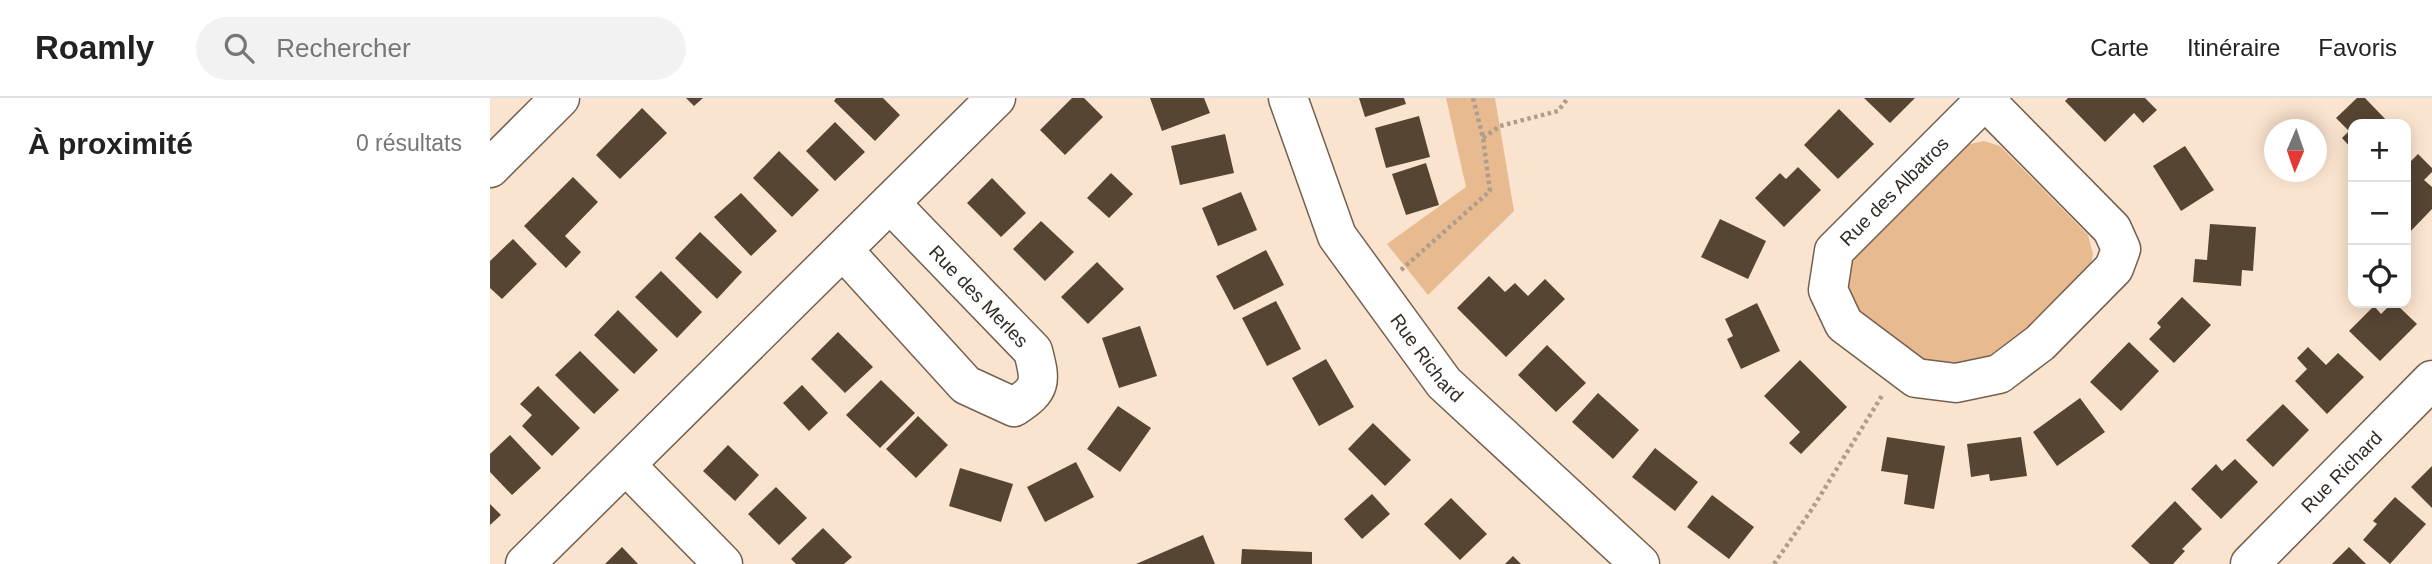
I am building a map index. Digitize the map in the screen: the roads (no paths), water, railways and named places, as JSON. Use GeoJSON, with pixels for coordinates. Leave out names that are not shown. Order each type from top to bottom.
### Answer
{"type":"FeatureCollection","features":[{"type":"Feature","properties":{"kind":"street"},"geometry":{"type":"LineString","coordinates":[[490,167],[560,98]]}},
{"type":"Feature","properties":{"kind":"street"},"geometry":{"type":"LineString","coordinates":[[525,564],[996,98]]}},
{"type":"Feature","properties":{"kind":"street","name":"Rue Richard"},"geometry":{"type":"LineString","coordinates":[[1288,98],[1336,236],[1444,383],[1640,564]]}},
{"type":"Feature","properties":{"kind":"street","name":"Rue des Albatros"},"geometry":{"type":"LineString","coordinates":[[1985,99],[2112,229],[2121,249],[2115,268],[2040,343],[1998,374],[1956,383],[1916,378],[1844,324],[1828,290],[1834,251],[1985,99]]}},
{"type":"Feature","properties":{"kind":"street","name":"Rue des Merles"},"geometry":{"type":"LineString","coordinates":[[843,250],[966,385],[1014,407],[1031,396],[1040,376],[1033,351],[890,203]]}},
{"type":"Feature","properties":{"kind":"street","name":"Rue Richard"},"geometry":{"type":"LineString","coordinates":[[2249,564],[2432,380]]}},
{"type":"Feature","properties":{"kind":"street"},"geometry":{"type":"LineString","coordinates":[[626,465],[723,564]]}}]}
